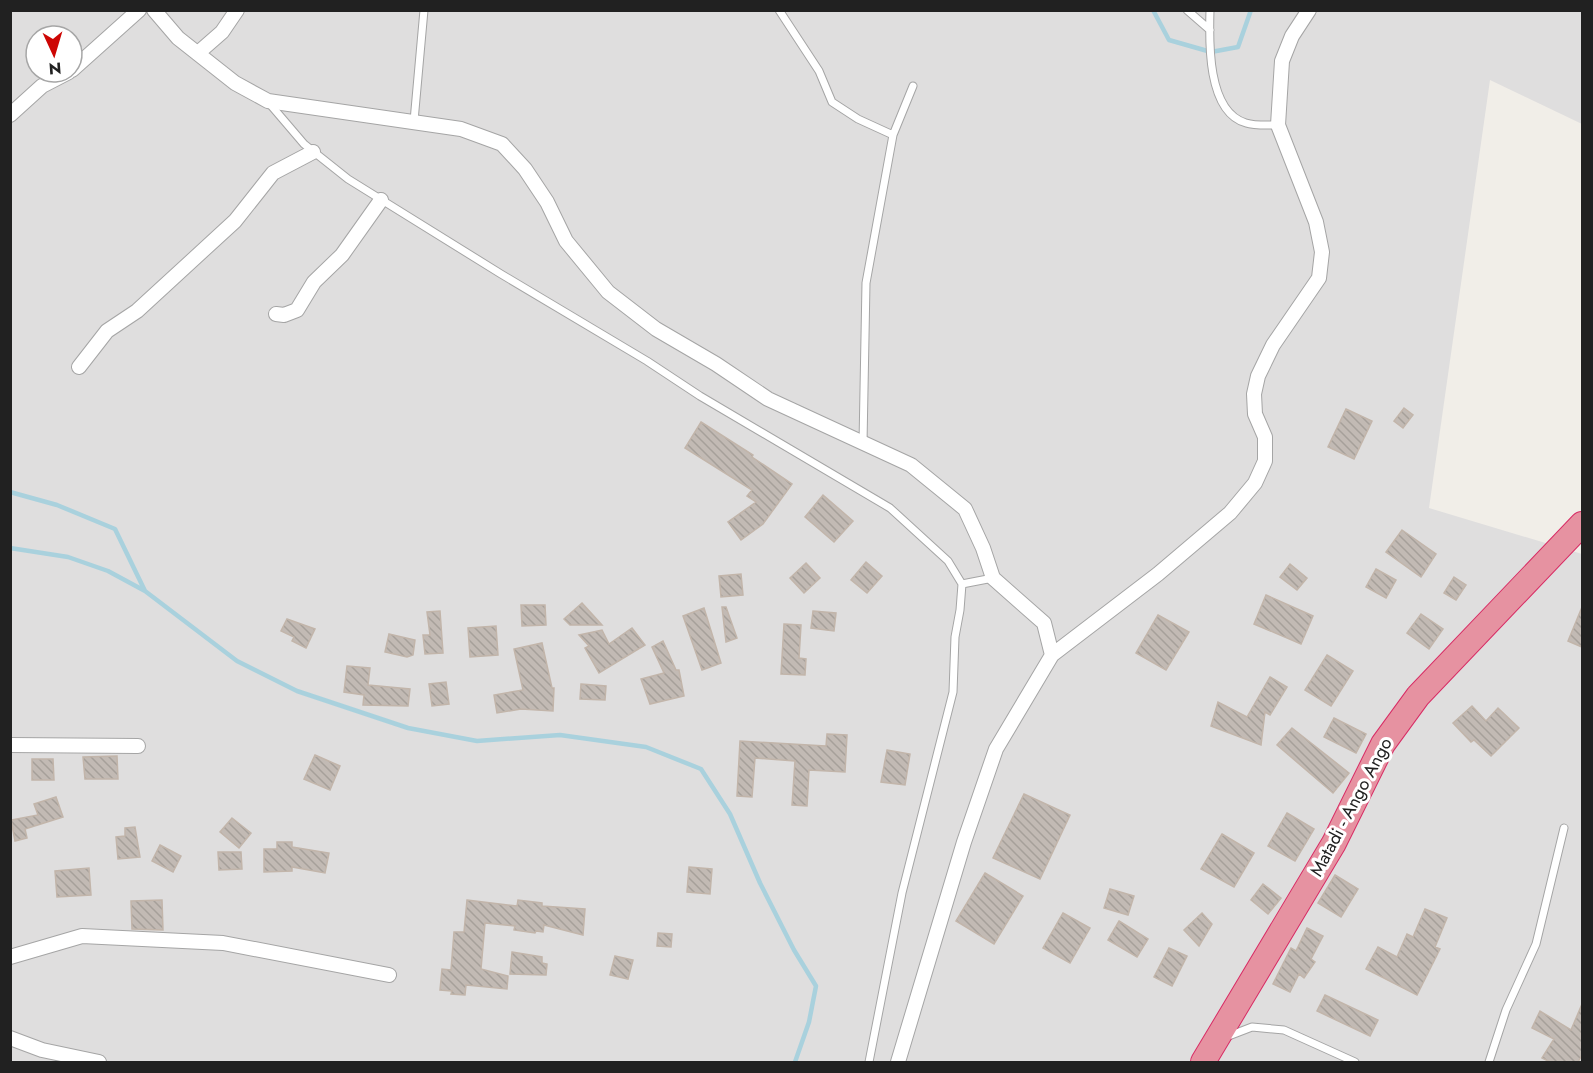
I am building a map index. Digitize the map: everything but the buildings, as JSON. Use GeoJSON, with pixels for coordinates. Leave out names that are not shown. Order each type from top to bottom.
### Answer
{"type":"FeatureCollection","features":[{"type":"Feature","properties":{"kind":"highway","name":"Matadi - Ango Ango"},"geometry":{"type":"LineString","coordinates":[[1203,1062],[1334,843],[1383,744],[1418,696],[1582,524]]}},
{"type":"Feature","properties":{"kind":"street"},"geometry":{"type":"LineString","coordinates":[[84,59],[139,10]]}},
{"type":"Feature","properties":{"kind":"street"},"geometry":{"type":"LineString","coordinates":[[154,10],[178,38],[234,83],[268,101],[461,129],[502,144],[531,177],[566,241],[608,292],[656,329],[716,364],[768,399],[911,465],[965,509],[983,548],[993,579],[1044,623],[1053,655]]}},
{"type":"Feature","properties":{"kind":"street"},"geometry":{"type":"LineString","coordinates":[[198,53],[222,32],[237,10]]}},
{"type":"Feature","properties":{"kind":"street"},"geometry":{"type":"LineString","coordinates":[[898,1062],[964,842],[996,749],[1053,655],[1158,574],[1230,513],[1256,483],[1265,461],[1265,437],[1255,414],[1254,394],[1258,376],[1273,345],[1319,278],[1322,252],[1316,222],[1278,125],[1282,62],[1292,36],[1309,10]]}},
{"type":"Feature","properties":{"kind":"street"},"geometry":{"type":"LineString","coordinates":[[10,115],[46,84]]}},
{"type":"Feature","properties":{"kind":"street"},"geometry":{"type":"LineString","coordinates":[[79,367],[107,331],[137,311],[235,221],[273,173],[313,152]]}},
{"type":"Feature","properties":{"kind":"street"},"geometry":{"type":"LineString","coordinates":[[276,314],[284,315],[297,310],[314,282],[342,255],[381,200]]}},
{"type":"Feature","properties":{"kind":"street"},"geometry":{"type":"LineString","coordinates":[[10,745],[138,746]]}},
{"type":"Feature","properties":{"kind":"street"},"geometry":{"type":"LineString","coordinates":[[10,957],[82,936],[223,943],[389,975]]}},
{"type":"Feature","properties":{"kind":"street"},"geometry":{"type":"LineString","coordinates":[[10,1038],[42,1050],[99,1062]]}},
{"type":"Feature","properties":{"kind":"lane"},"geometry":{"type":"LineString","coordinates":[[414,121],[424,10]]}},
{"type":"Feature","properties":{"kind":"lane"},"geometry":{"type":"LineString","coordinates":[[779,10],[819,71],[832,102],[858,119],[893,135]]}},
{"type":"Feature","properties":{"kind":"lane"},"geometry":{"type":"LineString","coordinates":[[1187,10],[1210,30]]}},
{"type":"Feature","properties":{"kind":"lane"},"geometry":{"type":"LineString","coordinates":[[1210,10],[1212,76],[1218,93],[1233,116],[1246,123],[1278,125]]}},
{"type":"Feature","properties":{"kind":"lane"},"geometry":{"type":"LineString","coordinates":[[863,443],[866,283],[893,135],[913,86]]}},
{"type":"Feature","properties":{"kind":"lane"},"geometry":{"type":"LineString","coordinates":[[268,101],[313,152],[381,200],[637,354],[700,396],[890,508],[948,561],[962,584],[955,637],[953,692],[902,893],[868,1062]]}},
{"type":"Feature","properties":{"kind":"lane"},"geometry":{"type":"LineString","coordinates":[[962,584],[993,579]]}},
{"type":"Feature","properties":{"kind":"lane"},"geometry":{"type":"LineString","coordinates":[[1489,1062],[1506,1010],[1536,944],[1564,828]]}},
{"type":"Feature","properties":{"kind":"lane"},"geometry":{"type":"LineString","coordinates":[[1215,1041],[1252,1028],[1284,1030],[1355,1062]]}},
{"type":"Feature","properties":{"kind":"shaded area"},"geometry":{"type":"Polygon","coordinates":[[[10,11],[1582,11],[1582,124],[1490,80],[1429,508],[1582,554],[1582,1062],[11,1062],[10,11]]]}},
{"type":"Feature","properties":{"kind":"waterway"},"geometry":{"type":"LineString","coordinates":[[1153,10],[1169,40],[1211,52],[1238,47],[1251,10]]}},
{"type":"Feature","properties":{"kind":"waterway"},"geometry":{"type":"LineString","coordinates":[[10,492],[57,505],[115,529],[145,591]]}},
{"type":"Feature","properties":{"kind":"waterway"},"geometry":{"type":"LineString","coordinates":[[10,548],[68,557],[108,571],[145,591],[237,661],[297,691],[408,728],[477,741],[560,735],[646,747],[701,769],[730,814],[760,883],[794,950],[816,986],[809,1022],[795,1062]]}}]}
